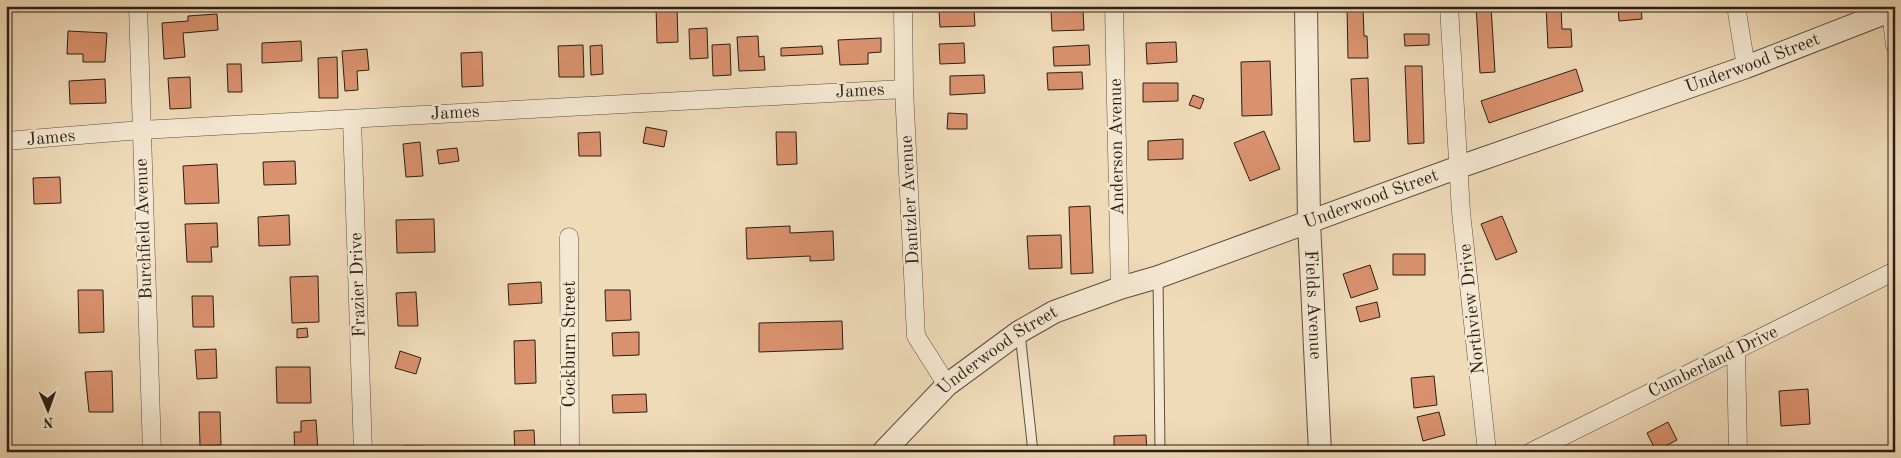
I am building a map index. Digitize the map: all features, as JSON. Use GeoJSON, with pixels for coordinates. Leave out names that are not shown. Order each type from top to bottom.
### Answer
{"type":"FeatureCollection","features":[{"type":"Feature","properties":{"kind":"street","name":"Burchfield Avenue"},"geometry":{"type":"LineString","coordinates":[[138,6],[152,452]]}},
{"type":"Feature","properties":{"kind":"street","name":"Dantzler Avenue"},"geometry":{"type":"LineString","coordinates":[[903,6],[904,89],[916,336],[947,385]]}},
{"type":"Feature","properties":{"kind":"street","name":"Anderson Avenue"},"geometry":{"type":"LineString","coordinates":[[1114,6],[1120,288]]}},
{"type":"Feature","properties":{"kind":"street","name":"Fields Avenue"},"geometry":{"type":"LineString","coordinates":[[1306,6],[1309,222],[1320,452]]}},
{"type":"Feature","properties":{"kind":"street","name":"Northview Drive"},"geometry":{"type":"LineString","coordinates":[[1449,6],[1461,212],[1487,452]]}},
{"type":"Feature","properties":{"kind":"street"},"geometry":{"type":"LineString","coordinates":[[1736,6],[1746,67]]}},
{"type":"Feature","properties":{"kind":"street","name":"Underwood Street"},"geometry":{"type":"LineString","coordinates":[[883,452],[947,385],[1019,332],[1054,312],[1120,288],[1158,277],[1459,167],[1746,67],[1893,10]]}},
{"type":"Feature","properties":{"kind":"street"},"geometry":{"type":"LineString","coordinates":[[1893,10],[1895,45]]}},
{"type":"Feature","properties":{"kind":"street","name":"James"},"geometry":{"type":"LineString","coordinates":[[6,142],[141,130],[904,89]]}},
{"type":"Feature","properties":{"kind":"street","name":"Frazier Drive"},"geometry":{"type":"LineString","coordinates":[[352,119],[363,452]]}},
{"type":"Feature","properties":{"kind":"street","name":"Cockburn Street"},"geometry":{"type":"LineString","coordinates":[[569,237],[570,452]]}},
{"type":"Feature","properties":{"kind":"street","name":"Cumberland Drive"},"geometry":{"type":"LineString","coordinates":[[1530,452],[1736,352],[1895,271]]}},
{"type":"Feature","properties":{"kind":"street"},"geometry":{"type":"LineString","coordinates":[[1736,352],[1738,452]]}},
{"type":"Feature","properties":{"kind":"lane"},"geometry":{"type":"LineString","coordinates":[[1158,277],[1160,452]]}},
{"type":"Feature","properties":{"kind":"lane"},"geometry":{"type":"LineString","coordinates":[[1019,332],[1033,452]]}},
{"type":"Feature","properties":{"kind":"building"},"geometry":{"type":"Polygon","coordinates":[[[656,6],[677,6],[678,42],[657,43],[656,6]]]}},
{"type":"Feature","properties":{"kind":"building"},"geometry":{"type":"Polygon","coordinates":[[[1347,6],[1363,6],[1364,36],[1367,36],[1368,58],[1348,58],[1347,6]]]}},
{"type":"Feature","properties":{"kind":"building"},"geometry":{"type":"Polygon","coordinates":[[[1476,6],[1491,6],[1495,72],[1480,73],[1476,6]]]}},
{"type":"Feature","properties":{"kind":"building"},"geometry":{"type":"Polygon","coordinates":[[[1546,6],[1561,6],[1562,29],[1571,29],[1572,47],[1548,48],[1546,6]]]}},
{"type":"Feature","properties":{"kind":"building"},"geometry":{"type":"Polygon","coordinates":[[[1618,6],[1641,6],[1642,19],[1619,21],[1618,6]]]}},
{"type":"Feature","properties":{"kind":"building"},"geometry":{"type":"Polygon","coordinates":[[[974,9],[975,26],[940,27],[939,10],[974,9]]]}},
{"type":"Feature","properties":{"kind":"building"},"geometry":{"type":"Polygon","coordinates":[[[1083,9],[1084,30],[1052,31],[1051,10],[1083,9]]]}},
{"type":"Feature","properties":{"kind":"building"},"geometry":{"type":"Polygon","coordinates":[[[217,14],[218,30],[183,33],[185,57],[164,59],[162,23],[188,21],[188,16],[217,14]]]}},
{"type":"Feature","properties":{"kind":"building"},"geometry":{"type":"Polygon","coordinates":[[[707,28],[708,58],[690,59],[689,29],[707,28]]]}},
{"type":"Feature","properties":{"kind":"building"},"geometry":{"type":"Polygon","coordinates":[[[68,31],[107,33],[105,62],[83,62],[83,54],[67,54],[68,31]]]}},
{"type":"Feature","properties":{"kind":"building"},"geometry":{"type":"Polygon","coordinates":[[[1404,34],[1429,34],[1429,45],[1405,46],[1404,34]]]}},
{"type":"Feature","properties":{"kind":"building"},"geometry":{"type":"Polygon","coordinates":[[[758,36],[759,57],[764,56],[765,70],[739,71],[737,37],[758,36]]]}},
{"type":"Feature","properties":{"kind":"building"},"geometry":{"type":"Polygon","coordinates":[[[881,38],[881,52],[868,53],[868,64],[840,65],[838,40],[881,38]]]}},
{"type":"Feature","properties":{"kind":"building"},"geometry":{"type":"Polygon","coordinates":[[[301,41],[302,61],[262,63],[262,43],[301,41]]]}},
{"type":"Feature","properties":{"kind":"building"},"geometry":{"type":"Polygon","coordinates":[[[1176,42],[1177,62],[1147,64],[1146,43],[1176,42]]]}},
{"type":"Feature","properties":{"kind":"building"},"geometry":{"type":"Polygon","coordinates":[[[964,43],[965,63],[940,64],[939,44],[964,43]]]}},
{"type":"Feature","properties":{"kind":"building"},"geometry":{"type":"Polygon","coordinates":[[[730,44],[731,75],[713,76],[712,45],[730,44]]]}},
{"type":"Feature","properties":{"kind":"building"},"geometry":{"type":"Polygon","coordinates":[[[583,45],[584,77],[559,77],[558,46],[583,45]]]}},
{"type":"Feature","properties":{"kind":"building"},"geometry":{"type":"Polygon","coordinates":[[[602,45],[603,74],[591,75],[590,46],[602,45]]]}},
{"type":"Feature","properties":{"kind":"building"},"geometry":{"type":"Polygon","coordinates":[[[1089,45],[1090,65],[1054,66],[1053,47],[1089,45]]]}},
{"type":"Feature","properties":{"kind":"building"},"geometry":{"type":"Polygon","coordinates":[[[822,46],[823,54],[781,56],[781,48],[822,46]]]}},
{"type":"Feature","properties":{"kind":"building"},"geometry":{"type":"Polygon","coordinates":[[[367,49],[369,70],[357,71],[358,90],[345,91],[342,51],[367,49]]]}},
{"type":"Feature","properties":{"kind":"building"},"geometry":{"type":"Polygon","coordinates":[[[482,52],[483,86],[462,87],[461,53],[482,52]]]}},
{"type":"Feature","properties":{"kind":"building"},"geometry":{"type":"Polygon","coordinates":[[[337,57],[338,98],[319,98],[318,58],[337,57]]]}},
{"type":"Feature","properties":{"kind":"building"},"geometry":{"type":"Polygon","coordinates":[[[1270,61],[1272,115],[1242,116],[1241,62],[1270,61]]]}},
{"type":"Feature","properties":{"kind":"building"},"geometry":{"type":"Polygon","coordinates":[[[227,64],[241,64],[242,92],[228,92],[227,64]]]}},
{"type":"Feature","properties":{"kind":"building"},"geometry":{"type":"Polygon","coordinates":[[[1405,66],[1422,66],[1424,143],[1408,144],[1405,66]]]}},
{"type":"Feature","properties":{"kind":"building"},"geometry":{"type":"Polygon","coordinates":[[[1576,69],[1583,91],[1489,123],[1481,101],[1576,69]]]}},
{"type":"Feature","properties":{"kind":"building"},"geometry":{"type":"Polygon","coordinates":[[[1082,72],[1083,89],[1048,90],[1047,73],[1082,72]]]}},
{"type":"Feature","properties":{"kind":"building"},"geometry":{"type":"Polygon","coordinates":[[[984,75],[985,93],[950,95],[950,76],[984,75]]]}},
{"type":"Feature","properties":{"kind":"building"},"geometry":{"type":"Polygon","coordinates":[[[190,77],[191,108],[170,109],[168,78],[190,77]]]}},
{"type":"Feature","properties":{"kind":"building"},"geometry":{"type":"Polygon","coordinates":[[[1368,78],[1370,141],[1354,142],[1351,79],[1368,78]]]}},
{"type":"Feature","properties":{"kind":"building"},"geometry":{"type":"Polygon","coordinates":[[[105,79],[106,103],[70,104],[69,81],[105,79]]]}},
{"type":"Feature","properties":{"kind":"building"},"geometry":{"type":"Polygon","coordinates":[[[1143,83],[1178,83],[1178,101],[1143,102],[1143,83]]]}},
{"type":"Feature","properties":{"kind":"building"},"geometry":{"type":"Polygon","coordinates":[[[1193,95],[1204,99],[1200,109],[1189,105],[1193,95]]]}},
{"type":"Feature","properties":{"kind":"building"},"geometry":{"type":"Polygon","coordinates":[[[948,113],[967,114],[967,129],[947,129],[948,113]]]}},
{"type":"Feature","properties":{"kind":"building"},"geometry":{"type":"Polygon","coordinates":[[[646,127],[667,131],[664,147],[643,143],[646,127]]]}},
{"type":"Feature","properties":{"kind":"building"},"geometry":{"type":"Polygon","coordinates":[[[1264,131],[1280,169],[1250,181],[1234,143],[1264,131]]]}},
{"type":"Feature","properties":{"kind":"building"},"geometry":{"type":"Polygon","coordinates":[[[600,132],[601,156],[579,156],[578,133],[600,132]]]}},
{"type":"Feature","properties":{"kind":"building"},"geometry":{"type":"Polygon","coordinates":[[[776,132],[796,132],[797,164],[777,165],[776,132]]]}},
{"type":"Feature","properties":{"kind":"building"},"geometry":{"type":"Polygon","coordinates":[[[1183,139],[1183,159],[1148,160],[1148,141],[1183,139]]]}},
{"type":"Feature","properties":{"kind":"building"},"geometry":{"type":"Polygon","coordinates":[[[420,142],[423,176],[406,177],[403,144],[420,142]]]}},
{"type":"Feature","properties":{"kind":"building"},"geometry":{"type":"Polygon","coordinates":[[[457,148],[459,161],[439,164],[437,150],[457,148]]]}},
{"type":"Feature","properties":{"kind":"building"},"geometry":{"type":"Polygon","coordinates":[[[295,161],[296,184],[264,185],[263,162],[295,161]]]}},
{"type":"Feature","properties":{"kind":"building"},"geometry":{"type":"Polygon","coordinates":[[[217,164],[219,203],[185,204],[183,166],[217,164]]]}},
{"type":"Feature","properties":{"kind":"building"},"geometry":{"type":"Polygon","coordinates":[[[60,177],[61,203],[34,204],[33,178],[60,177]]]}},
{"type":"Feature","properties":{"kind":"building"},"geometry":{"type":"Polygon","coordinates":[[[1090,206],[1093,273],[1071,274],[1069,207],[1090,206]]]}},
{"type":"Feature","properties":{"kind":"building"},"geometry":{"type":"Polygon","coordinates":[[[289,215],[290,245],[259,246],[258,217],[289,215]]]}},
{"type":"Feature","properties":{"kind":"building"},"geometry":{"type":"Polygon","coordinates":[[[1502,216],[1517,252],[1496,260],[1481,224],[1502,216]]]}},
{"type":"Feature","properties":{"kind":"building"},"geometry":{"type":"Polygon","coordinates":[[[434,219],[435,252],[397,253],[396,220],[434,219]]]}},
{"type":"Feature","properties":{"kind":"building"},"geometry":{"type":"Polygon","coordinates":[[[217,223],[218,247],[211,247],[212,262],[187,262],[185,224],[217,223]]]}},
{"type":"Feature","properties":{"kind":"building"},"geometry":{"type":"Polygon","coordinates":[[[790,226],[790,233],[833,231],[834,260],[810,261],[810,256],[747,259],[746,228],[790,226]]]}},
{"type":"Feature","properties":{"kind":"building"},"geometry":{"type":"Polygon","coordinates":[[[1061,235],[1062,268],[1029,269],[1027,236],[1061,235]]]}},
{"type":"Feature","properties":{"kind":"building"},"geometry":{"type":"Polygon","coordinates":[[[1393,254],[1425,254],[1425,275],[1393,275],[1393,254]]]}},
{"type":"Feature","properties":{"kind":"building"},"geometry":{"type":"Polygon","coordinates":[[[1370,265],[1378,289],[1351,298],[1343,274],[1370,265]]]}},
{"type":"Feature","properties":{"kind":"building"},"geometry":{"type":"Polygon","coordinates":[[[318,276],[319,322],[292,323],[290,277],[318,276]]]}},
{"type":"Feature","properties":{"kind":"building"},"geometry":{"type":"Polygon","coordinates":[[[541,282],[542,303],[509,305],[508,284],[541,282]]]}},
{"type":"Feature","properties":{"kind":"building"},"geometry":{"type":"Polygon","coordinates":[[[78,290],[103,290],[104,332],[79,333],[78,290]]]}},
{"type":"Feature","properties":{"kind":"building"},"geometry":{"type":"Polygon","coordinates":[[[605,290],[630,290],[631,320],[606,321],[605,290]]]}},
{"type":"Feature","properties":{"kind":"building"},"geometry":{"type":"Polygon","coordinates":[[[416,292],[418,326],[398,326],[396,293],[416,292]]]}},
{"type":"Feature","properties":{"kind":"building"},"geometry":{"type":"Polygon","coordinates":[[[192,296],[213,296],[214,327],[193,327],[192,296]]]}},
{"type":"Feature","properties":{"kind":"building"},"geometry":{"type":"Polygon","coordinates":[[[1377,302],[1380,317],[1360,322],[1356,307],[1377,302]]]}},
{"type":"Feature","properties":{"kind":"building"},"geometry":{"type":"Polygon","coordinates":[[[842,321],[843,349],[759,352],[759,323],[842,321]]]}},
{"type":"Feature","properties":{"kind":"building"},"geometry":{"type":"Polygon","coordinates":[[[307,328],[308,337],[297,338],[297,329],[307,328]]]}},
{"type":"Feature","properties":{"kind":"building"},"geometry":{"type":"Polygon","coordinates":[[[639,332],[639,355],[613,356],[612,333],[639,332]]]}},
{"type":"Feature","properties":{"kind":"building"},"geometry":{"type":"Polygon","coordinates":[[[535,340],[536,383],[515,384],[514,341],[535,340]]]}},
{"type":"Feature","properties":{"kind":"building"},"geometry":{"type":"Polygon","coordinates":[[[216,349],[217,378],[197,379],[195,350],[216,349]]]}},
{"type":"Feature","properties":{"kind":"building"},"geometry":{"type":"Polygon","coordinates":[[[400,351],[421,358],[416,374],[395,368],[400,351]]]}},
{"type":"Feature","properties":{"kind":"building"},"geometry":{"type":"Polygon","coordinates":[[[276,367],[310,367],[311,403],[277,403],[276,367]]]}},
{"type":"Feature","properties":{"kind":"building"},"geometry":{"type":"Polygon","coordinates":[[[112,371],[113,412],[89,412],[85,372],[112,371]]]}},
{"type":"Feature","properties":{"kind":"building"},"geometry":{"type":"Polygon","coordinates":[[[1434,376],[1437,405],[1414,408],[1411,378],[1434,376]]]}},
{"type":"Feature","properties":{"kind":"building"},"geometry":{"type":"Polygon","coordinates":[[[1808,389],[1810,424],[1781,426],[1779,391],[1808,389]]]}},
{"type":"Feature","properties":{"kind":"building"},"geometry":{"type":"Polygon","coordinates":[[[646,394],[647,412],[613,413],[612,395],[646,394]]]}},
{"type":"Feature","properties":{"kind":"building"},"geometry":{"type":"Polygon","coordinates":[[[199,412],[220,412],[221,445],[200,446],[199,412]]]}},
{"type":"Feature","properties":{"kind":"building"},"geometry":{"type":"Polygon","coordinates":[[[1439,412],[1445,435],[1423,441],[1417,417],[1439,412]]]}},
{"type":"Feature","properties":{"kind":"building"},"geometry":{"type":"Polygon","coordinates":[[[316,420],[318,452],[295,452],[294,432],[301,432],[301,421],[316,420]]]}},
{"type":"Feature","properties":{"kind":"building"},"geometry":{"type":"Polygon","coordinates":[[[1668,422],[1677,440],[1656,451],[1647,433],[1668,422]]]}},
{"type":"Feature","properties":{"kind":"building"},"geometry":{"type":"Polygon","coordinates":[[[534,430],[535,452],[515,452],[514,431],[534,430]]]}},
{"type":"Feature","properties":{"kind":"building"},"geometry":{"type":"Polygon","coordinates":[[[1146,435],[1147,452],[1114,452],[1114,436],[1146,435]]]}},
{"type":"Feature","properties":{"kind":"building"},"geometry":{"type":"Polygon","coordinates":[[[404,446],[423,446],[423,452],[404,452],[404,446]]]}}]}
